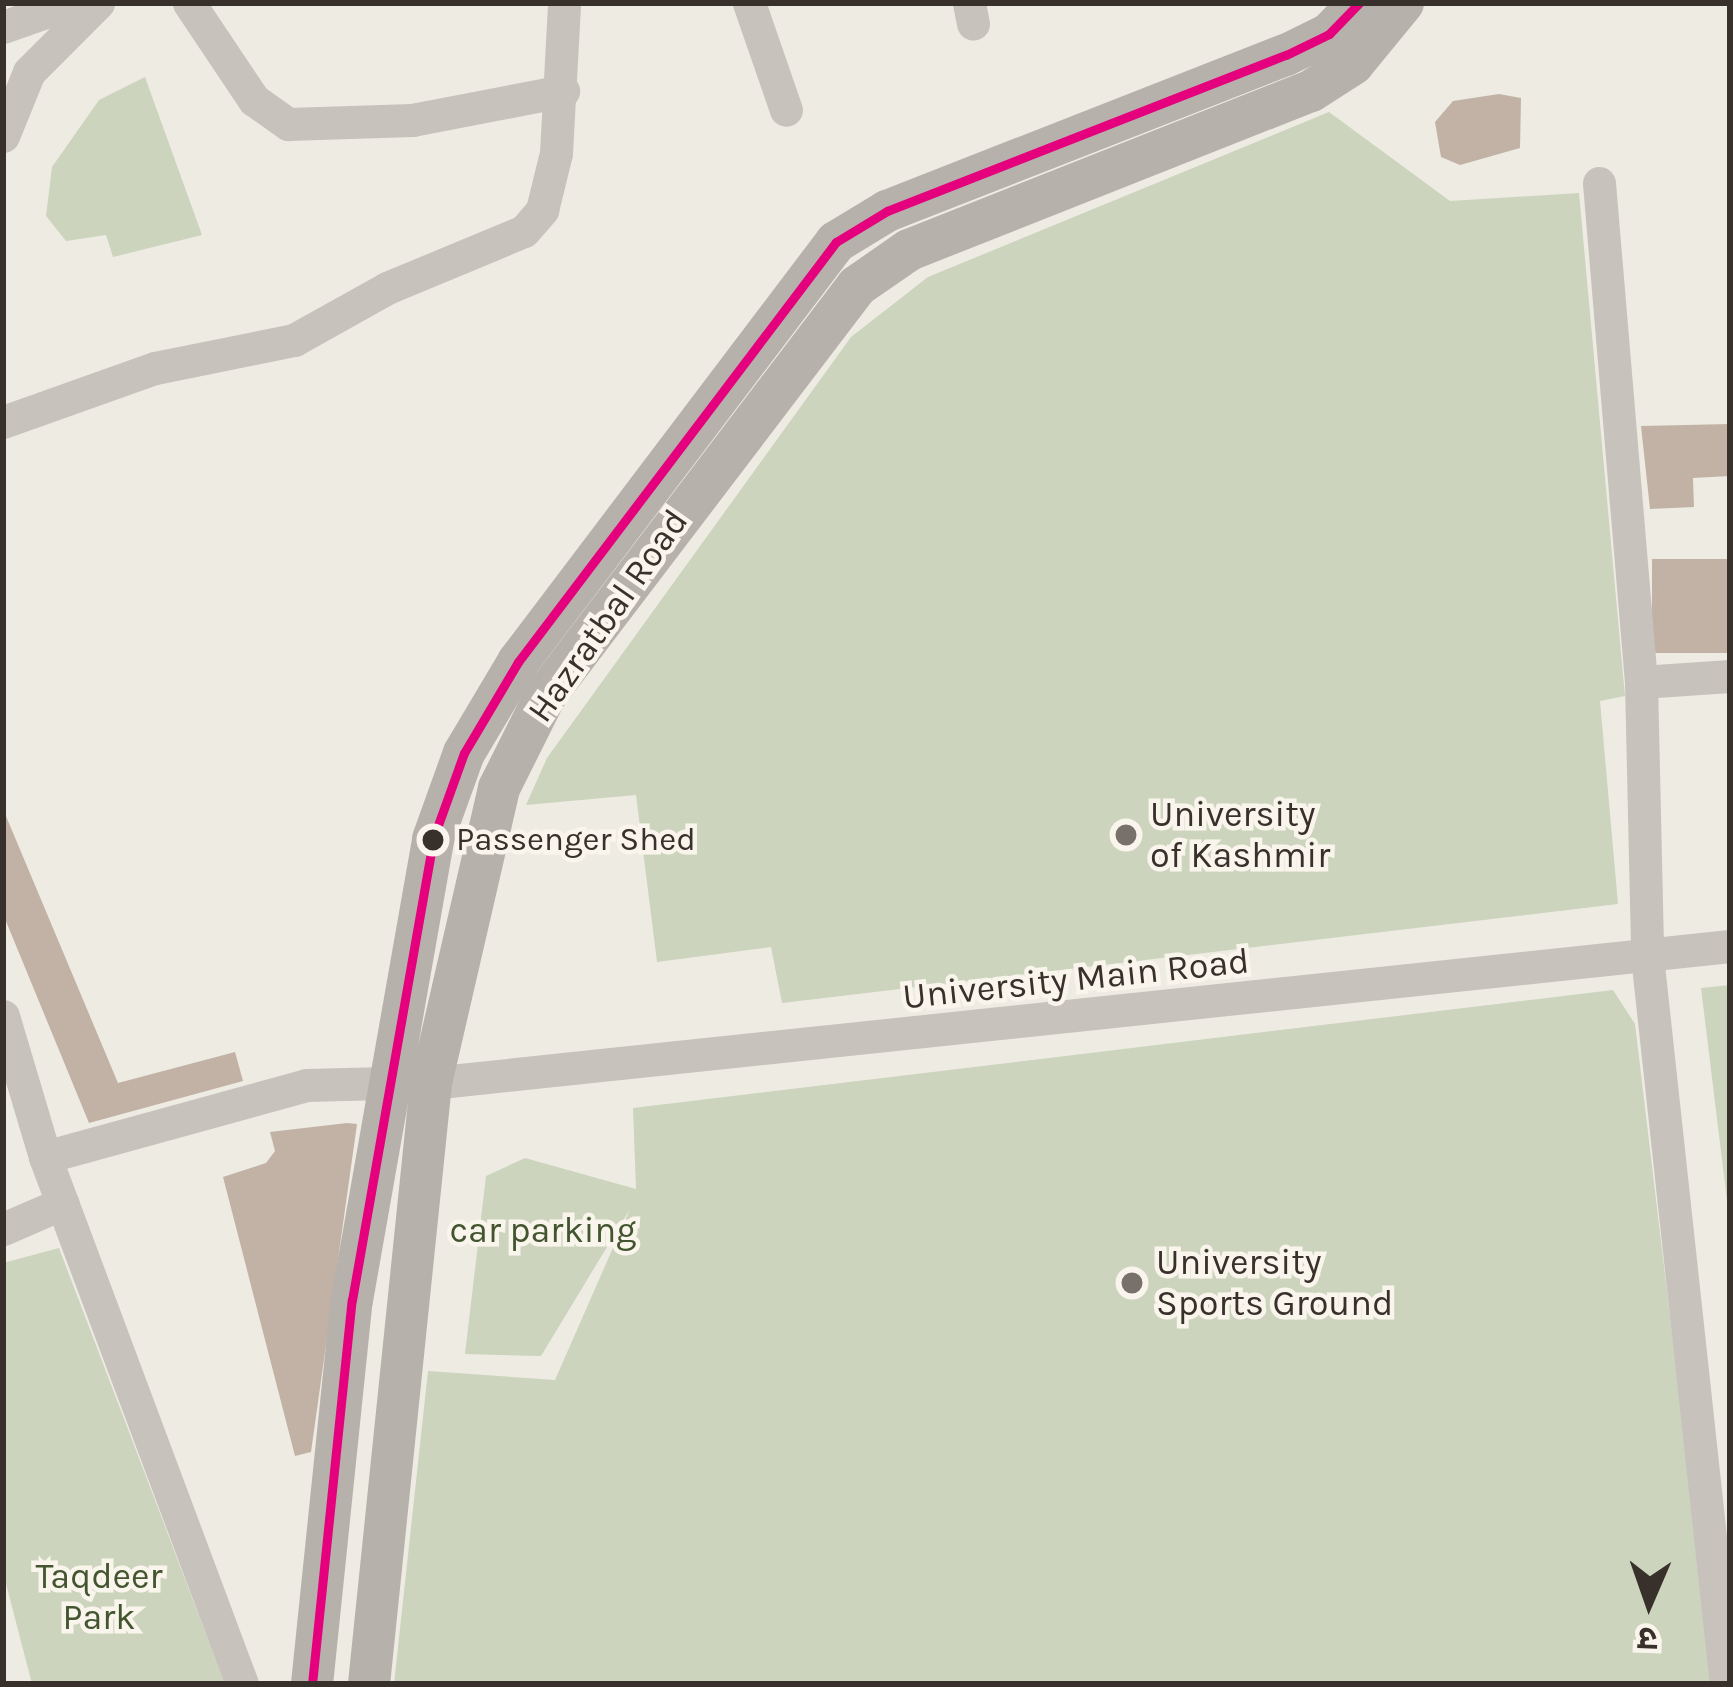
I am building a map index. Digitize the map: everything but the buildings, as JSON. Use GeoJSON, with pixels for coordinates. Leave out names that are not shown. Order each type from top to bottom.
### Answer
{"type":"FeatureCollection","features":[{"type":"Feature","properties":{"kind":"main road","name":"Hazratbal Road"},"geometry":{"type":"LineString","coordinates":[[312,1684],[385,1083],[433,839],[464,753],[518,662],[836,242],[887,211],[1286,55],[1329,34],[1359,3]]}},
{"type":"Feature","properties":{"kind":"main road","name":"Hazratbal Road"},"geometry":{"type":"LineString","coordinates":[[368,1684],[431,1083],[493,808],[545,696],[814,331],[910,250],[1311,91],[1353,64],[1403,3]]}},
{"type":"Feature","properties":{"kind":"main road"},"geometry":{"type":"LineString","coordinates":[[385,1083],[431,1083]]}},
{"type":"Feature","properties":{"kind":"street"},"geometry":{"type":"LineString","coordinates":[[3,27],[71,3]]}},
{"type":"Feature","properties":{"kind":"street"},"geometry":{"type":"LineString","coordinates":[[3,136],[28,72],[98,3]]}},
{"type":"Feature","properties":{"kind":"street"},"geometry":{"type":"LineString","coordinates":[[189,3],[254,100],[288,124],[412,120],[562,91]]}},
{"type":"Feature","properties":{"kind":"street"},"geometry":{"type":"LineString","coordinates":[[3,422],[155,368],[294,340],[387,288],[524,231],[542,209],[562,91],[564,3]]}},
{"type":"Feature","properties":{"kind":"street"},"geometry":{"type":"LineString","coordinates":[[749,3],[786,110]]}},
{"type":"Feature","properties":{"kind":"street"},"geometry":{"type":"LineString","coordinates":[[1599,183],[1641,682],[1647,956],[1726,1684]]}},
{"type":"Feature","properties":{"kind":"street"},"geometry":{"type":"LineString","coordinates":[[1641,682],[1730,676]]}},
{"type":"Feature","properties":{"kind":"street","name":"University Main Road"},"geometry":{"type":"LineString","coordinates":[[431,1083],[1730,946]]}},
{"type":"Feature","properties":{"kind":"street"},"geometry":{"type":"LineString","coordinates":[[3,1016],[45,1157],[242,1684]]}},
{"type":"Feature","properties":{"kind":"street"},"geometry":{"type":"LineString","coordinates":[[45,1157],[306,1085],[385,1083]]}},
{"type":"Feature","properties":{"kind":"street"},"geometry":{"type":"LineString","coordinates":[[3,1229],[62,1203]]}},
{"type":"Feature","properties":{"kind":"green space"},"geometry":{"type":"Polygon","coordinates":[[[145,77],[202,235],[113,257],[106,235],[66,241],[46,216],[52,167],[99,100],[145,77]]]}},
{"type":"Feature","properties":{"kind":"green space"},"geometry":{"type":"Polygon","coordinates":[[[1329,112],[1450,201],[1579,193],[1625,696],[1600,701],[1618,904],[782,1003],[771,947],[657,962],[636,795],[526,805],[547,758],[851,337],[928,277],[1329,112]]]}},
{"type":"Feature","properties":{"kind":"green space"},"geometry":{"type":"Polygon","coordinates":[[[1730,985],[1730,1225],[1701,988],[1730,985]]]}},
{"type":"Feature","properties":{"kind":"green space","name":"University Sports Ground"},"geometry":{"type":"Polygon","coordinates":[[[1613,990],[1635,1024],[1714,1684],[394,1684],[428,1371],[555,1380],[630,1209],[541,1356],[465,1354],[486,1176],[525,1158],[636,1189],[633,1108],[1613,990]]]}},
{"type":"Feature","properties":{"kind":"green space","name":"Taqdeer Park"},"geometry":{"type":"Polygon","coordinates":[[[59,1248],[225,1684],[32,1684],[3,1572],[3,1263],[59,1248]]]}},
{"type":"Feature","properties":{"kind":"transit line"},"geometry":{"type":"LineString","coordinates":[[312,1684],[352,1300],[433,839],[464,753],[518,662],[836,242],[887,211],[1286,55],[1329,34],[1359,3]]}},
{"type":"Feature","properties":{"kind":"place","name":"University of Kashmir"},"geometry":{"type":"Point","coordinates":[1126,835]}},
{"type":"Feature","properties":{"kind":"place","name":"Passenger Shed"},"geometry":{"type":"Point","coordinates":[433,840]}},
{"type":"Feature","properties":{"kind":"place","name":"University Sports Ground"},"geometry":{"type":"Point","coordinates":[1132,1283]}},
{"type":"Feature","properties":{"kind":"park label","name":"car parking"},"geometry":{"type":"Point","coordinates":[543,1231]}}]}
